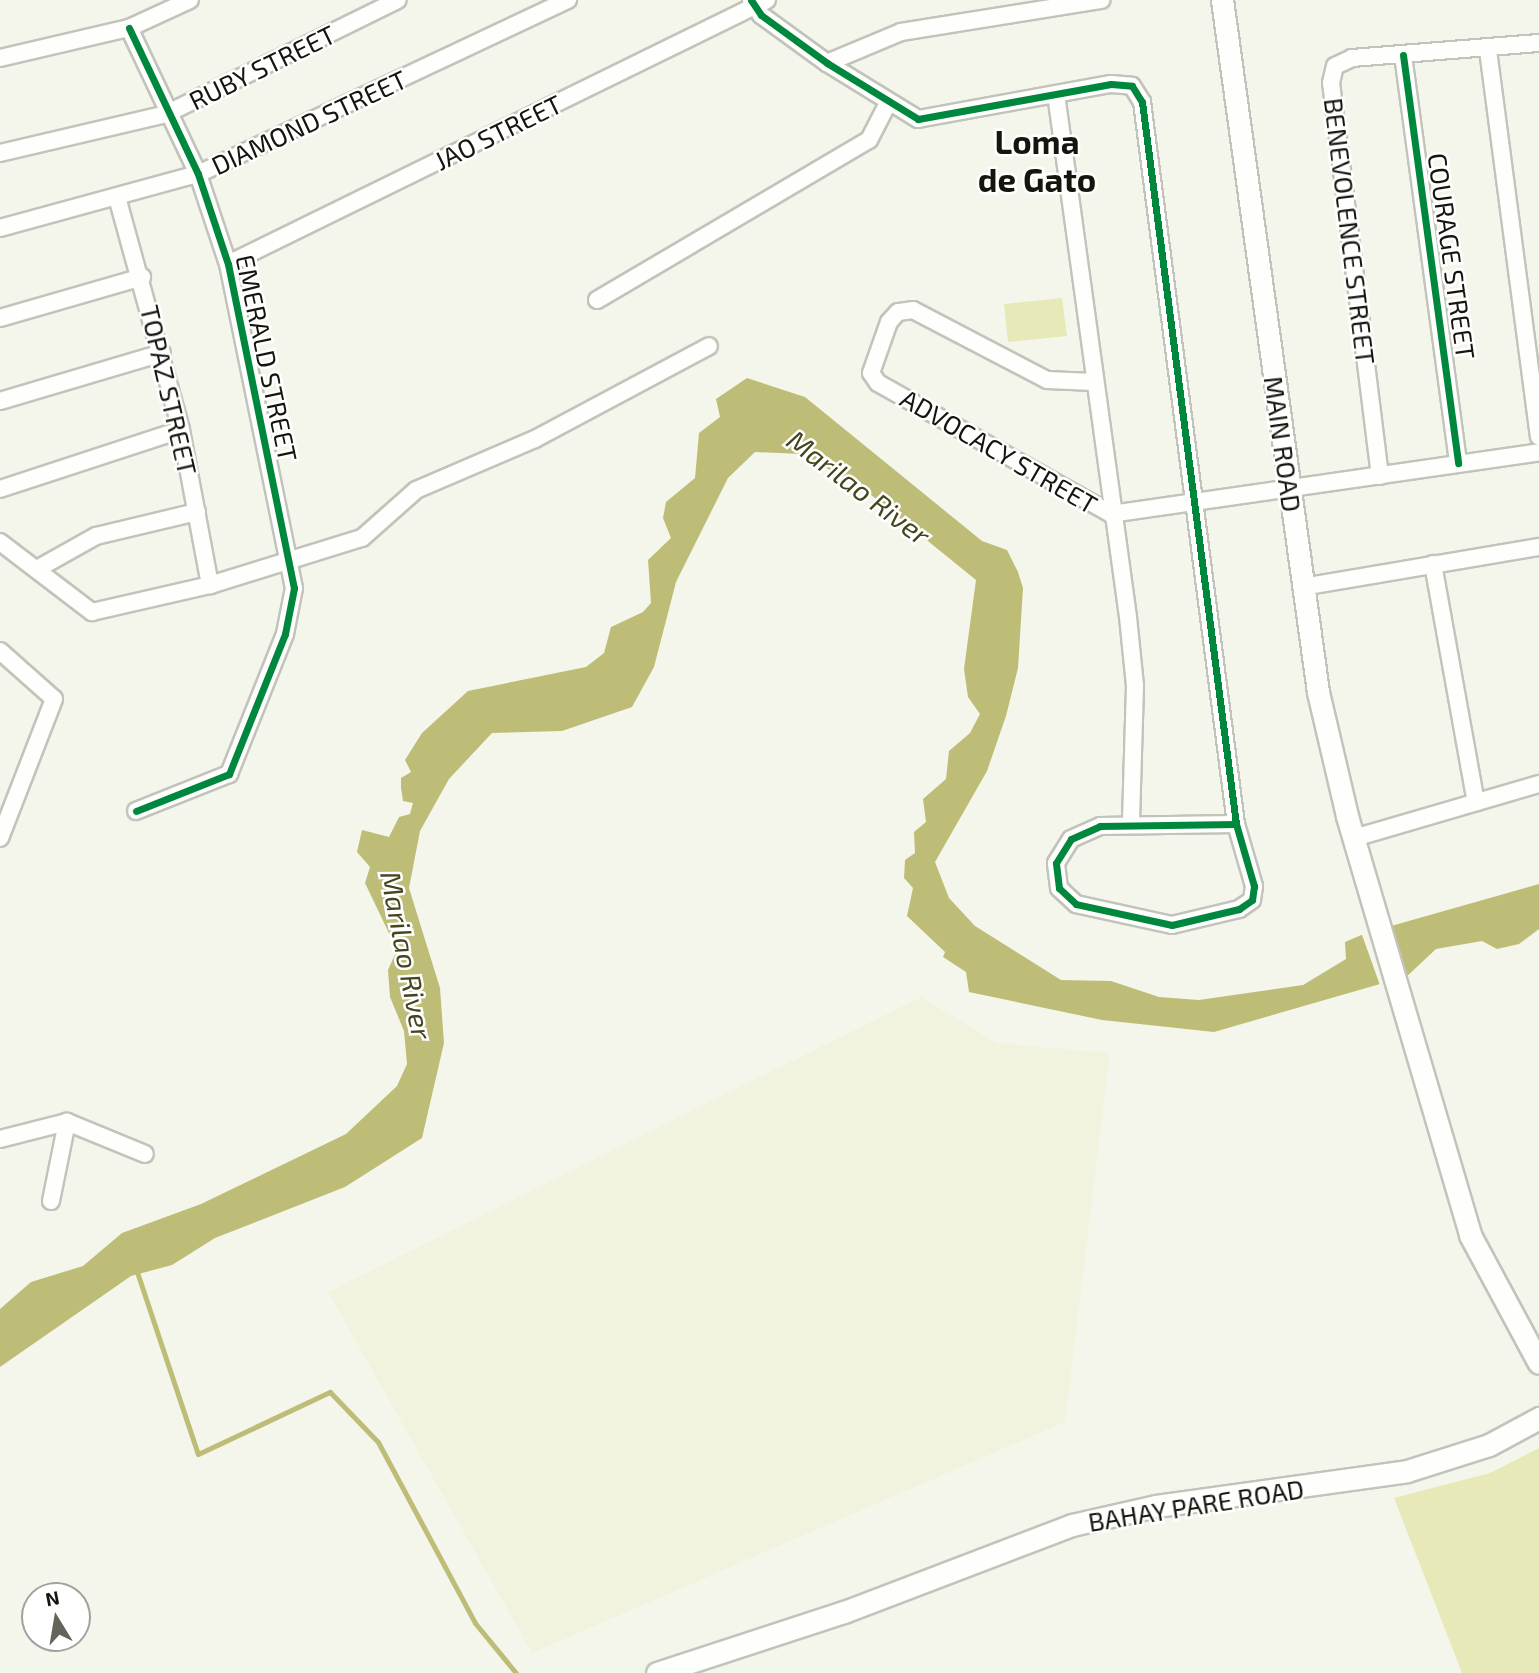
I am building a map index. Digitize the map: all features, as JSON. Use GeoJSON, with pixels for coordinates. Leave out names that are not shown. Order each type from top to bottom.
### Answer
{"type":"FeatureCollection","features":[{"type":"Feature","properties":{"kind":"main road","name":"MAIN ROAD"},"geometry":{"type":"LineString","coordinates":[[1222,0],[1318,692],[1365,885],[1398,1005],[1470,1235],[1539,1363]]}},
{"type":"Feature","properties":{"kind":"main road","name":"BAHAY PARE ROAD"},"geometry":{"type":"LineString","coordinates":[[657,1673],[856,1608],[1072,1525],[1156,1506],[1407,1471],[1479,1449],[1539,1418]]}},
{"type":"Feature","properties":{"kind":"street"},"geometry":{"type":"LineString","coordinates":[[0,58],[129,28],[190,0]]}},
{"type":"Feature","properties":{"kind":"street","name":"RUBY STREET"},"geometry":{"type":"LineString","coordinates":[[0,153],[166,114],[398,0]]}},
{"type":"Feature","properties":{"kind":"street","name":"DIAMOND STREET"},"geometry":{"type":"LineString","coordinates":[[0,229],[198,174],[568,0]]}},
{"type":"Feature","properties":{"kind":"street"},"geometry":{"type":"LineString","coordinates":[[827,63],[901,32],[1101,0]]}},
{"type":"Feature","properties":{"kind":"street"},"geometry":{"type":"LineString","coordinates":[[758,2],[827,63],[918,119],[1111,84],[1132,86],[1142,102],[1236,824],[1254,886],[1252,900],[1203,922],[1172,925],[1076,904],[1059,888],[1056,863],[1071,839],[1100,826],[1236,824]]}},
{"type":"Feature","properties":{"kind":"street","name":"JAO STREET"},"geometry":{"type":"LineString","coordinates":[[228,264],[758,2]]}},
{"type":"Feature","properties":{"kind":"street","name":"EMERALD STREET"},"geometry":{"type":"LineString","coordinates":[[129,28],[166,114],[198,174],[228,264],[293,588],[285,634],[229,774],[136,811]]}},
{"type":"Feature","properties":{"kind":"street","name":"BENEVOLENCE STREET"},"geometry":{"type":"LineString","coordinates":[[1380,475],[1331,83],[1335,66],[1352,58],[1488,50],[1539,43]]}},
{"type":"Feature","properties":{"kind":"street"},"geometry":{"type":"LineString","coordinates":[[1488,50],[1539,437]]}},
{"type":"Feature","properties":{"kind":"street","name":"COURAGE STREET"},"geometry":{"type":"LineString","coordinates":[[1403,54],[1458,463]]}},
{"type":"Feature","properties":{"kind":"street"},"geometry":{"type":"LineString","coordinates":[[1056,94],[1135,686],[1131,824]]}},
{"type":"Feature","properties":{"kind":"street"},"geometry":{"type":"LineString","coordinates":[[597,300],[869,140],[888,103]]}},
{"type":"Feature","properties":{"kind":"street","name":"TOPAZ STREET"},"geometry":{"type":"LineString","coordinates":[[117,197],[142,277],[181,430],[210,585]]}},
{"type":"Feature","properties":{"kind":"street"},"geometry":{"type":"LineString","coordinates":[[0,318],[142,277]]}},
{"type":"Feature","properties":{"kind":"street","name":"ADVOCACY STREET"},"geometry":{"type":"LineString","coordinates":[[1094,382],[1047,380],[913,310],[898,312],[889,322],[871,373],[877,383],[949,418],[1111,514],[1539,452]]}},
{"type":"Feature","properties":{"kind":"street"},"geometry":{"type":"LineString","coordinates":[[0,542],[92,612],[210,585],[288,563],[378,530],[416,490],[535,439],[709,346]]}},
{"type":"Feature","properties":{"kind":"street"},"geometry":{"type":"LineString","coordinates":[[0,401],[162,353]]}},
{"type":"Feature","properties":{"kind":"street"},"geometry":{"type":"LineString","coordinates":[[0,489],[181,430]]}},
{"type":"Feature","properties":{"kind":"street"},"geometry":{"type":"LineString","coordinates":[[37,569],[96,536],[197,512]]}},
{"type":"Feature","properties":{"kind":"street"},"geometry":{"type":"LineString","coordinates":[[1302,586],[1539,547]]}},
{"type":"Feature","properties":{"kind":"street"},"geometry":{"type":"LineString","coordinates":[[1433,564],[1476,802]]}},
{"type":"Feature","properties":{"kind":"street"},"geometry":{"type":"LineString","coordinates":[[0,651],[54,699],[0,838]]}},
{"type":"Feature","properties":{"kind":"street"},"geometry":{"type":"LineString","coordinates":[[1353,838],[1539,784]]}},
{"type":"Feature","properties":{"kind":"street"},"geometry":{"type":"LineString","coordinates":[[0,1139],[67,1122],[145,1154]]}},
{"type":"Feature","properties":{"kind":"street"},"geometry":{"type":"LineString","coordinates":[[51,1201],[67,1122]]}},
{"type":"Feature","properties":{"kind":"shaded area"},"geometry":{"type":"Polygon","coordinates":[[[921,997],[997,1043],[1110,1053],[1065,1422],[532,1653],[328,1292],[921,997]]]}},
{"type":"Feature","properties":{"kind":"green space"},"geometry":{"type":"Polygon","coordinates":[[[1062,298],[1067,336],[1008,342],[1004,304],[1062,298]]]}},
{"type":"Feature","properties":{"kind":"green space"},"geometry":{"type":"Polygon","coordinates":[[[1539,1448],[1539,1673],[1462,1673],[1394,1498],[1490,1473],[1539,1448]]]}},
{"type":"Feature","properties":{"kind":"water","name":"Marilao River"},"geometry":{"type":"Polygon","coordinates":[[[747,378],[805,397],[982,541],[1007,550],[1018,572],[1023,588],[1018,668],[1006,716],[987,771],[935,862],[949,898],[975,926],[1061,980],[1111,981],[1159,997],[1199,1000],[1303,985],[1346,959],[1345,942],[1366,933],[1380,984],[1214,1032],[1102,1020],[969,992],[966,972],[943,957],[945,952],[907,916],[913,888],[904,878],[905,860],[915,853],[914,832],[926,822],[923,799],[946,779],[949,751],[970,733],[980,714],[968,697],[964,669],[976,580],[865,490],[802,454],[755,452],[728,478],[676,582],[654,667],[632,707],[562,731],[492,733],[449,779],[420,831],[409,888],[440,988],[444,1043],[422,1138],[345,1187],[215,1238],[172,1265],[131,1276],[0,1367],[0,1309],[31,1282],[83,1266],[122,1233],[201,1204],[346,1134],[397,1086],[407,1064],[404,1031],[390,997],[388,970],[397,950],[365,883],[370,867],[357,852],[362,830],[389,837],[399,817],[410,814],[413,803],[403,801],[401,788],[401,778],[411,772],[405,760],[422,733],[468,691],[586,667],[604,653],[611,627],[643,612],[651,603],[648,560],[671,538],[663,518],[666,502],[695,478],[699,433],[720,417],[716,399],[747,378]]]}},
{"type":"Feature","properties":{"kind":"water"},"geometry":{"type":"Polygon","coordinates":[[[1539,884],[1539,929],[1519,944],[1497,949],[1482,941],[1436,949],[1405,978],[1391,926],[1539,884]]]}},
{"type":"Feature","properties":{"kind":"pier"},"geometry":{"type":"Polygon","coordinates":[[[1365,929],[1383,983],[1381,988],[1361,932],[1365,929]]]}},
{"type":"Feature","properties":{"kind":"waterway"},"geometry":{"type":"LineString","coordinates":[[136,1269],[198,1454],[330,1392],[378,1442],[475,1623],[516,1673]]}},
{"type":"Feature","properties":{"kind":"cycle path"},"geometry":{"type":"LineString","coordinates":[[751,0],[761,15],[827,63],[918,119],[1111,84],[1132,86],[1142,102],[1236,824],[1254,886],[1252,900],[1239,909],[1172,925],[1076,904],[1059,888],[1056,863],[1071,839],[1100,826],[1236,824]]}},
{"type":"Feature","properties":{"kind":"cycle path"},"geometry":{"type":"LineString","coordinates":[[129,28],[198,174],[228,264],[294,588],[285,634],[229,774],[136,811]]}},
{"type":"Feature","properties":{"kind":"cycle path"},"geometry":{"type":"LineString","coordinates":[[1403,55],[1458,463]]}},
{"type":"Feature","properties":{"kind":"district","name":"Loma de Gato"},"geometry":{"type":"Point","coordinates":[1037,161]}}]}
